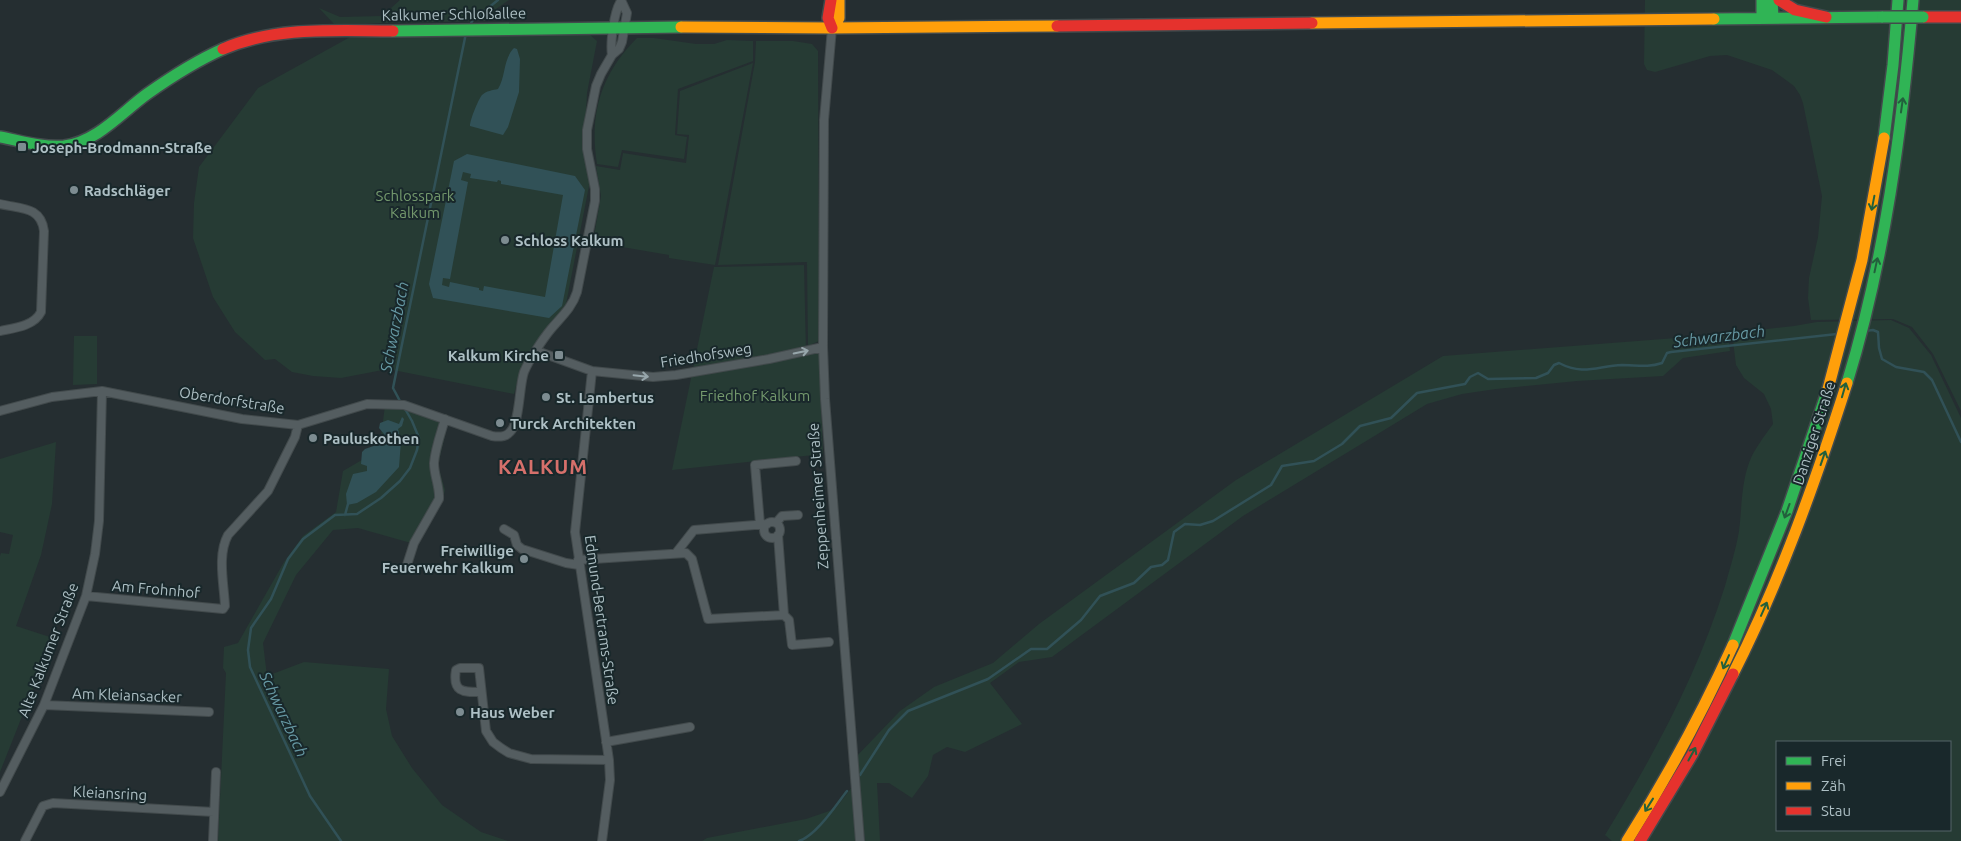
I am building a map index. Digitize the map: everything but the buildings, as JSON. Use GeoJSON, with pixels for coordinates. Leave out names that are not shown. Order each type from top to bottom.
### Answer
{"type":"FeatureCollection","features":[{"type":"Feature","properties":{"kind":"main road"},"geometry":{"type":"LineString","coordinates":[[831,0],[828,18],[832,28]]}},
{"type":"Feature","properties":{"kind":"main road"},"geometry":{"type":"LineString","coordinates":[[832,28],[839,18],[839,0]]}},
{"type":"Feature","properties":{"kind":"main road"},"geometry":{"type":"LineString","coordinates":[[1762,0],[1767,18]]}},
{"type":"Feature","properties":{"kind":"main road"},"geometry":{"type":"LineString","coordinates":[[1767,18],[1772,0]]}},
{"type":"Feature","properties":{"kind":"main road"},"geometry":{"type":"LineString","coordinates":[[1779,0],[1785,6],[1794,10],[1826,17]]}},
{"type":"Feature","properties":{"kind":"main road","name":"Danziger Straße"},"geometry":{"type":"LineString","coordinates":[[1626,841],[1668,776],[1724,668],[1770,559],[1815,432],[1849,314],[1876,185],[1893,65],[1898,0]]}},
{"type":"Feature","properties":{"kind":"main road","name":"Danziger Straße"},"geometry":{"type":"LineString","coordinates":[[1640,841],[1677,781],[1735,672],[1785,561],[1830,436],[1866,313],[1889,202],[1907,66],[1913,0]]}},
{"type":"Feature","properties":{"kind":"main road","name":"Kalkumer Schloßallee"},"geometry":{"type":"LineString","coordinates":[[0,136],[56,147],[79,142],[103,129],[179,72],[215,54],[257,38],[292,32],[620,27],[832,28],[1961,17]]}},
{"type":"Feature","properties":{"kind":"street"},"geometry":{"type":"LineString","coordinates":[[620,27],[627,13],[621,1]]}},
{"type":"Feature","properties":{"kind":"street"},"geometry":{"type":"LineString","coordinates":[[620,27],[618,5],[621,1]]}},
{"type":"Feature","properties":{"kind":"street","name":"Oberdorfstraße"},"geometry":{"type":"LineString","coordinates":[[612,55],[611,48],[620,27]]}},
{"type":"Feature","properties":{"kind":"street","name":"Oberdorfstraße"},"geometry":{"type":"LineString","coordinates":[[0,411],[52,397],[102,391],[242,419],[298,424],[367,404],[404,405],[492,436],[499,437],[509,434],[516,418],[524,372],[549,331],[569,309],[578,292],[595,201],[595,189],[587,148],[587,130],[596,86],[612,55],[619,49],[620,27]]}},
{"type":"Feature","properties":{"kind":"street","name":"Zeppenheimer Straße"},"geometry":{"type":"LineString","coordinates":[[832,28],[824,120],[823,347],[828,450],[860,841]]}},
{"type":"Feature","properties":{"kind":"street"},"geometry":{"type":"LineString","coordinates":[[0,204],[36,214],[43,221],[44,231],[41,312],[38,319],[0,331]]}},
{"type":"Feature","properties":{"kind":"street","name":"Friedhofsweg"},"geometry":{"type":"LineString","coordinates":[[592,371],[654,377],[676,375],[769,359],[823,347]]}},
{"type":"Feature","properties":{"kind":"street"},"geometry":{"type":"LineString","coordinates":[[537,351],[592,371]]}},
{"type":"Feature","properties":{"kind":"street","name":"Edmund-Bertrams-Straße"},"geometry":{"type":"LineString","coordinates":[[592,371],[575,532],[609,760],[610,780],[602,841]]}},
{"type":"Feature","properties":{"kind":"street","name":"Alte Kalkumer Straße"},"geometry":{"type":"LineString","coordinates":[[0,792],[44,705],[86,596],[95,554],[98,521],[102,391]]}},
{"type":"Feature","properties":{"kind":"street"},"geometry":{"type":"LineString","coordinates":[[406,568],[414,543],[440,499],[440,491],[435,478],[434,461],[445,419]]}},
{"type":"Feature","properties":{"kind":"street","name":"Am Frohnhof"},"geometry":{"type":"LineString","coordinates":[[86,596],[223,609],[226,606],[223,543],[268,491],[295,437],[298,424]]}},
{"type":"Feature","properties":{"kind":"street"},"geometry":{"type":"LineString","coordinates":[[778,535],[771,538],[766,535],[755,466],[796,461]]}},
{"type":"Feature","properties":{"kind":"street"},"geometry":{"type":"LineString","coordinates":[[676,553],[694,530],[776,523],[782,516],[798,514]]}},
{"type":"Feature","properties":{"kind":"street"},"geometry":{"type":"LineString","coordinates":[[776,523],[780,529],[778,535],[784,615],[789,620],[792,645],[829,642]]}},
{"type":"Feature","properties":{"kind":"street"},"geometry":{"type":"LineString","coordinates":[[504,529],[514,535],[517,545],[522,549],[566,564],[686,553],[692,558],[708,619],[784,615]]}},
{"type":"Feature","properties":{"kind":"street"},"geometry":{"type":"LineString","coordinates":[[481,692],[486,731],[493,742],[509,753],[531,759],[609,760]]}},
{"type":"Feature","properties":{"kind":"street","name":"Am Kleiansacker"},"geometry":{"type":"LineString","coordinates":[[44,705],[209,712]]}},
{"type":"Feature","properties":{"kind":"street"},"geometry":{"type":"LineString","coordinates":[[606,742],[690,728]]}},
{"type":"Feature","properties":{"kind":"street"},"geometry":{"type":"LineString","coordinates":[[213,841],[216,772]]}},
{"type":"Feature","properties":{"kind":"street","name":"Kleiansring"},"geometry":{"type":"LineString","coordinates":[[25,841],[43,806],[53,803],[214,812]]}},
{"type":"Feature","properties":{"kind":"green space"},"geometry":{"type":"Polygon","coordinates":[[[400,0],[509,0],[496,9],[489,21],[334,24],[319,8],[340,17],[382,16],[400,0]]]}},
{"type":"Feature","properties":{"kind":"green space"},"geometry":{"type":"Polygon","coordinates":[[[1645,0],[1961,0],[1961,411],[1933,354],[1912,327],[1893,319],[1811,320],[1808,298],[1809,278],[1818,237],[1822,196],[1803,103],[1794,86],[1772,70],[1727,55],[1710,56],[1655,72],[1647,70],[1644,64],[1645,0]]]}},
{"type":"Feature","properties":{"kind":"green space","name":"Schlosspark Kalkum"},"geometry":{"type":"Polygon","coordinates":[[[589,34],[597,41],[587,93],[584,151],[590,181],[566,304],[533,348],[520,371],[514,394],[388,369],[341,378],[292,372],[275,359],[265,360],[235,332],[213,297],[193,238],[194,203],[199,167],[258,88],[352,36],[589,34]]]}},
{"type":"Feature","properties":{"kind":"green space"},"geometry":{"type":"Polygon","coordinates":[[[637,38],[654,38],[696,44],[714,44],[727,40],[753,41],[753,61],[678,89],[675,135],[687,137],[684,159],[622,150],[618,167],[597,164],[595,128],[600,96],[614,66],[637,38]]]}},
{"type":"Feature","properties":{"kind":"green space"},"geometry":{"type":"Polygon","coordinates":[[[756,41],[793,41],[812,44],[818,51],[819,341],[808,346],[807,262],[718,265],[755,62],[756,41]]]}},
{"type":"Feature","properties":{"kind":"green space"},"geometry":{"type":"Polygon","coordinates":[[[753,63],[715,265],[669,258],[669,255],[593,242],[601,196],[596,166],[620,170],[623,153],[686,163],[689,135],[677,134],[680,91],[753,63]]]}},
{"type":"Feature","properties":{"kind":"green space","name":"Friedhof Kalkum"},"geometry":{"type":"Polygon","coordinates":[[[804,265],[806,354],[819,352],[823,454],[672,470],[714,267],[804,265]]]}},
{"type":"Feature","properties":{"kind":"green space"},"geometry":{"type":"Polygon","coordinates":[[[1891,320],[1909,328],[1931,355],[1961,418],[1961,841],[1612,841],[1605,835],[1673,714],[1714,619],[1736,545],[1746,471],[1754,453],[1773,424],[1771,409],[1764,394],[1744,378],[1736,365],[1732,333],[1817,322],[1891,320]]]}},
{"type":"Feature","properties":{"kind":"green space"},"geometry":{"type":"Polygon","coordinates":[[[1728,334],[1730,351],[1683,358],[1663,376],[1577,381],[1496,389],[1462,394],[1427,404],[1243,516],[1052,657],[1019,662],[990,683],[1022,724],[965,752],[947,747],[933,755],[928,776],[912,798],[889,783],[877,783],[880,841],[865,841],[855,758],[900,711],[934,687],[993,663],[1039,624],[1236,480],[1443,356],[1728,334]]]}},
{"type":"Feature","properties":{"kind":"green space"},"geometry":{"type":"Polygon","coordinates":[[[74,336],[97,336],[97,384],[73,385],[74,336]]]}},
{"type":"Feature","properties":{"kind":"green space"},"geometry":{"type":"Polygon","coordinates":[[[385,406],[411,411],[448,423],[438,465],[445,490],[443,499],[420,538],[418,545],[358,528],[333,530],[296,575],[263,643],[267,676],[304,662],[389,669],[386,709],[392,736],[412,768],[442,805],[481,832],[508,841],[218,841],[226,673],[223,668],[224,647],[238,643],[284,562],[303,536],[336,512],[343,471],[379,450],[385,406]]]}},
{"type":"Feature","properties":{"kind":"green space"},"geometry":{"type":"Polygon","coordinates":[[[56,442],[52,504],[41,555],[16,626],[53,638],[0,772],[0,556],[1,553],[9,554],[13,535],[0,532],[0,459],[56,442]]]}},
{"type":"Feature","properties":{"kind":"green space"},"geometry":{"type":"Polygon","coordinates":[[[853,786],[857,841],[702,841],[707,838],[806,819],[835,809],[853,786]]]}},
{"type":"Feature","properties":{"kind":"water"},"geometry":{"type":"Polygon","coordinates":[[[514,48],[517,49],[520,59],[519,92],[508,127],[503,135],[470,126],[474,110],[482,95],[498,89],[501,84],[506,62],[514,48]]]}},
{"type":"Feature","properties":{"kind":"water"},"geometry":{"type":"Polygon","coordinates":[[[467,154],[575,176],[585,190],[562,306],[549,318],[433,298],[429,284],[454,161],[467,154]],[[463,172],[461,180],[468,182],[450,279],[443,278],[442,285],[449,287],[450,282],[479,288],[479,290],[483,291],[484,286],[545,297],[563,195],[501,184],[501,181],[498,180],[497,182],[470,178],[471,174],[463,172]]]}},
{"type":"Feature","properties":{"kind":"water"},"geometry":{"type":"Polygon","coordinates":[[[402,417],[404,419],[402,426],[398,429],[401,441],[399,467],[376,492],[357,503],[347,505],[346,494],[353,474],[367,471],[367,466],[361,464],[362,452],[365,449],[382,443],[384,434],[379,428],[380,423],[388,420],[399,424],[402,417]]]}},
{"type":"Feature","properties":{"kind":"waterway","name":"Schwarzbach"},"geometry":{"type":"LineString","coordinates":[[470,26],[472,21],[498,0]]}},
{"type":"Feature","properties":{"kind":"waterway","name":"Schwarzbach"},"geometry":{"type":"LineString","coordinates":[[401,403],[393,388],[466,33]]}},
{"type":"Feature","properties":{"kind":"waterway","name":"Schwarzbach"},"geometry":{"type":"LineString","coordinates":[[1865,331],[1873,330],[1878,332],[1882,359],[1896,367],[1924,372],[1932,380],[1961,442]]}},
{"type":"Feature","properties":{"kind":"waterway","name":"Schwarzbach"},"geometry":{"type":"LineString","coordinates":[[860,775],[889,730],[908,711],[988,679],[1031,649],[1047,649],[1081,620],[1100,596],[1134,583],[1151,567],[1162,565],[1168,560],[1174,532],[1185,524],[1200,525],[1213,521],[1271,485],[1282,466],[1314,461],[1342,444],[1360,426],[1391,418],[1417,393],[1465,384],[1470,377],[1478,373],[1488,379],[1536,378],[1548,373],[1554,365],[1559,363],[1583,370],[1622,365],[1652,365],[1662,363],[1667,353],[1671,352],[1837,334]]}},
{"type":"Feature","properties":{"kind":"waterway","name":"Schwarzbach"},"geometry":{"type":"LineString","coordinates":[[341,841],[310,796],[250,667],[248,650],[251,628],[271,599],[288,559],[303,539],[335,515],[357,514],[381,498],[400,481],[410,468],[417,450],[419,438],[404,407]]}},
{"type":"Feature","properties":{"kind":"waterway"},"geometry":{"type":"LineString","coordinates":[[345,515],[348,504]]}},
{"type":"Feature","properties":{"kind":"waterway","name":"Schwarzbach"},"geometry":{"type":"LineString","coordinates":[[799,841],[819,827],[847,791]]}},
{"type":"Feature","properties":{"kind":"traffic: fast"},"geometry":{"type":"LineString","coordinates":[[1762,0],[1762,18]]}},
{"type":"Feature","properties":{"kind":"traffic: fast"},"geometry":{"type":"LineString","coordinates":[[1772,0],[1773,18]]}},
{"type":"Feature","properties":{"kind":"traffic: fast"},"geometry":{"type":"LineString","coordinates":[[1884,138],[1893,65],[1898,0]]}},
{"type":"Feature","properties":{"kind":"traffic: fast"},"geometry":{"type":"LineString","coordinates":[[1847,383],[1872,289],[1882,241],[1897,145],[1913,0]]}},
{"type":"Feature","properties":{"kind":"traffic: fast"},"geometry":{"type":"LineString","coordinates":[[1714,19],[1883,17]]}},
{"type":"Feature","properties":{"kind":"traffic: fast"},"geometry":{"type":"LineString","coordinates":[[1883,17],[1923,17]]}},
{"type":"Feature","properties":{"kind":"traffic: fast"},"geometry":{"type":"LineString","coordinates":[[393,31],[681,27]]}},
{"type":"Feature","properties":{"kind":"traffic: fast"},"geometry":{"type":"LineString","coordinates":[[0,137],[48,146],[64,146],[87,139],[98,133],[174,75],[223,49]]}},
{"type":"Feature","properties":{"kind":"traffic: fast"},"geometry":{"type":"LineString","coordinates":[[1733,645],[1787,511],[1828,389]]}},
{"type":"Feature","properties":{"kind":"traffic: slow"},"geometry":{"type":"LineString","coordinates":[[832,28],[839,18],[839,0]]}},
{"type":"Feature","properties":{"kind":"traffic: slow"},"geometry":{"type":"LineString","coordinates":[[1312,23],[1714,19]]}},
{"type":"Feature","properties":{"kind":"traffic: slow"},"geometry":{"type":"LineString","coordinates":[[681,27],[1057,26]]}},
{"type":"Feature","properties":{"kind":"traffic: slow"},"geometry":{"type":"LineString","coordinates":[[1828,389],[1862,260],[1884,138]]}},
{"type":"Feature","properties":{"kind":"traffic: slow"},"geometry":{"type":"LineString","coordinates":[[1733,674],[1766,603],[1796,531],[1847,383]]}},
{"type":"Feature","properties":{"kind":"traffic: slow"},"geometry":{"type":"LineString","coordinates":[[1627,841],[1683,745],[1733,645]]}},
{"type":"Feature","properties":{"kind":"traffic: jam"},"geometry":{"type":"LineString","coordinates":[[831,0],[828,18],[832,28]]}},
{"type":"Feature","properties":{"kind":"traffic: jam"},"geometry":{"type":"LineString","coordinates":[[1779,0],[1795,10],[1826,17]]}},
{"type":"Feature","properties":{"kind":"traffic: jam"},"geometry":{"type":"LineString","coordinates":[[1923,17],[1961,17]]}},
{"type":"Feature","properties":{"kind":"traffic: jam"},"geometry":{"type":"LineString","coordinates":[[1057,26],[1312,23]]}},
{"type":"Feature","properties":{"kind":"traffic: jam"},"geometry":{"type":"LineString","coordinates":[[223,49],[264,36],[285,33],[307,31],[393,31]]}},
{"type":"Feature","properties":{"kind":"traffic: jam"},"geometry":{"type":"LineString","coordinates":[[1640,841],[1692,755],[1733,674]]}},
{"type":"Feature","properties":{"kind":"place","name":"Joseph-Brodmann-Straße"},"geometry":{"type":"Point","coordinates":[22,147]}},
{"type":"Feature","properties":{"kind":"place","name":"Radschläger"},"geometry":{"type":"Point","coordinates":[74,190]}},
{"type":"Feature","properties":{"kind":"place","name":"Schloss Kalkum"},"geometry":{"type":"Point","coordinates":[505,240]}},
{"type":"Feature","properties":{"kind":"place","name":"Kalkum Kirche"},"geometry":{"type":"Point","coordinates":[559,355]}},
{"type":"Feature","properties":{"kind":"place","name":"St. Lambertus"},"geometry":{"type":"Point","coordinates":[546,397]}},
{"type":"Feature","properties":{"kind":"place","name":"Turck Architekten"},"geometry":{"type":"Point","coordinates":[500,423]}},
{"type":"Feature","properties":{"kind":"place","name":"Pauluskothen"},"geometry":{"type":"Point","coordinates":[313,438]}},
{"type":"Feature","properties":{"kind":"place","name":"Freiwillige Feuerwehr Kalkum"},"geometry":{"type":"Point","coordinates":[524,559]}},
{"type":"Feature","properties":{"kind":"place","name":"Haus Weber"},"geometry":{"type":"Point","coordinates":[460,712]}},
{"type":"Feature","properties":{"kind":"district","name":"KALKUM"},"geometry":{"type":"Point","coordinates":[543,466]}}]}
